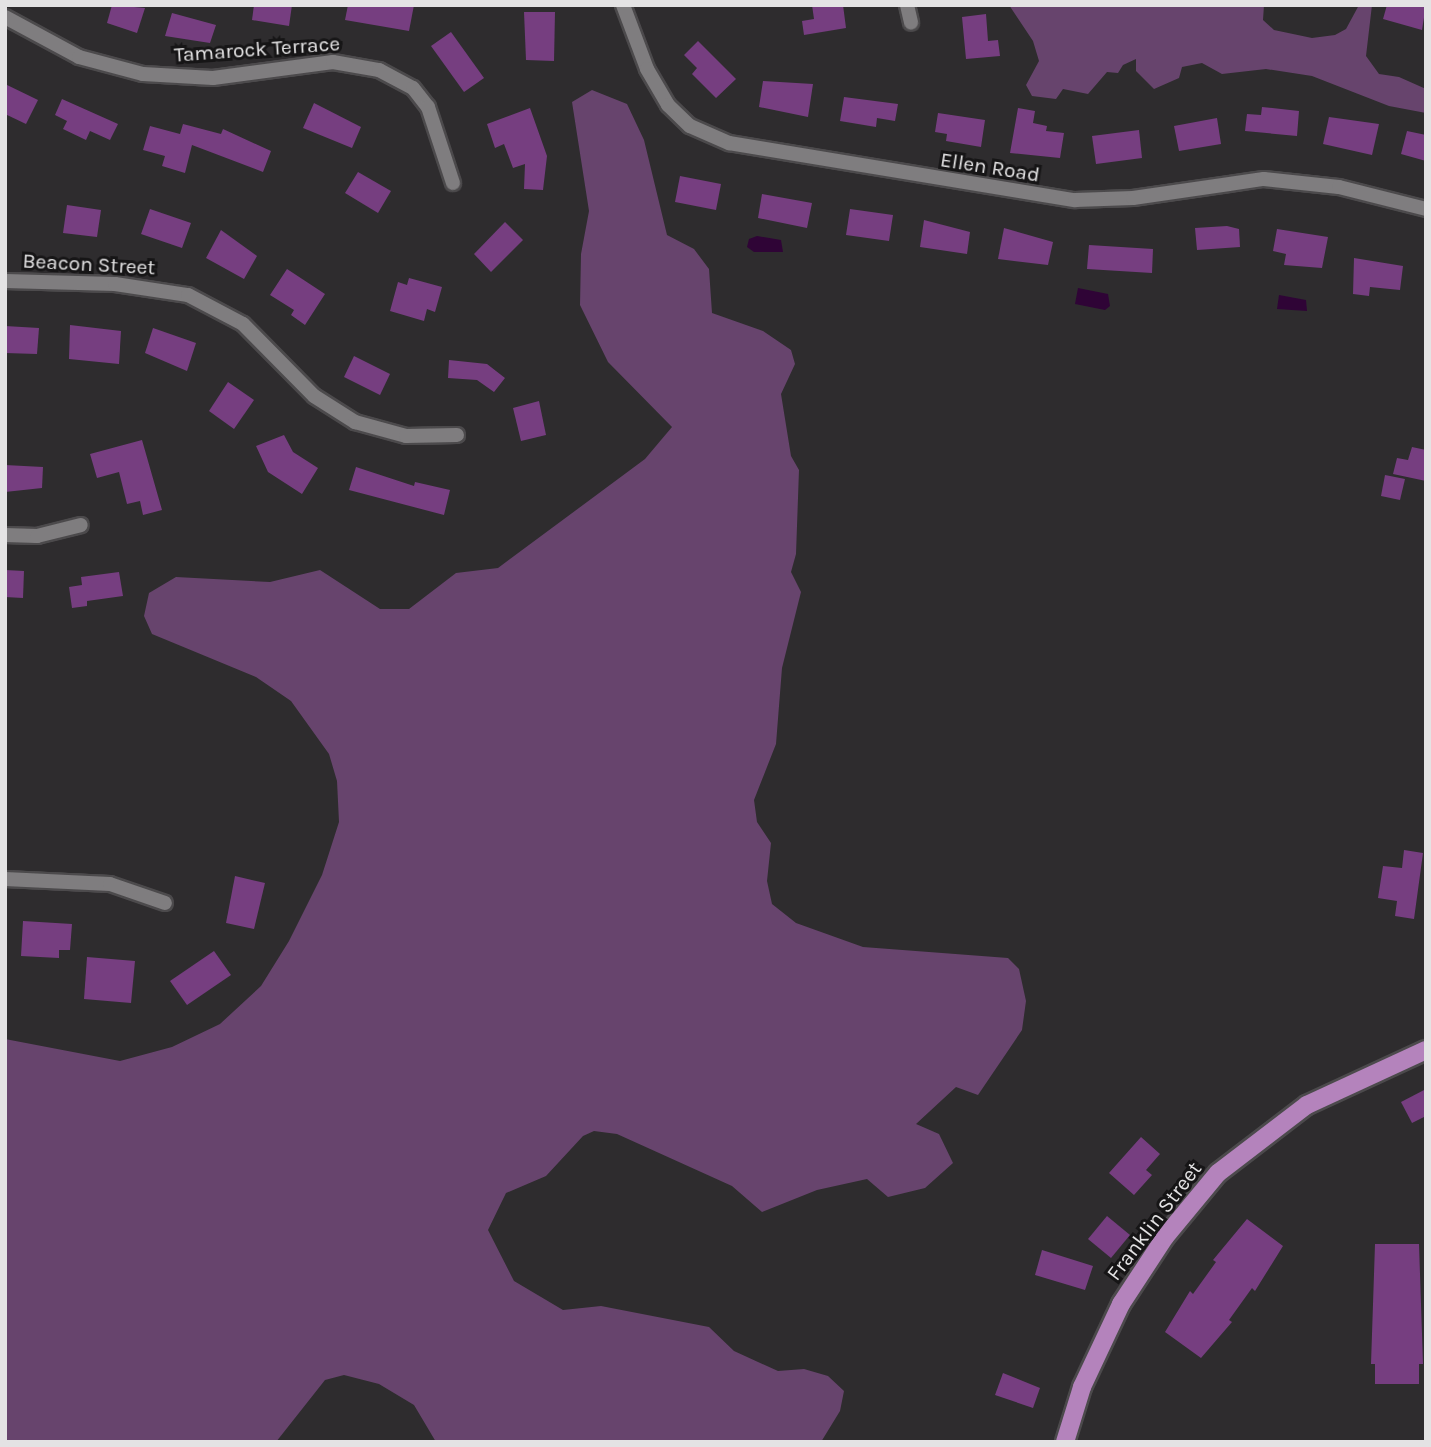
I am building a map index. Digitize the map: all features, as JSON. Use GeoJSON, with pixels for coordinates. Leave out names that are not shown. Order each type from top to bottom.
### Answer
{"type":"FeatureCollection","features":[{"type":"Feature","properties":{"kind":"main road","name":"Franklin Street"},"geometry":{"type":"LineString","coordinates":[[1065,1442],[1082,1387],[1121,1304],[1165,1237],[1218,1173],[1307,1105],[1426,1050]]}},
{"type":"Feature","properties":{"kind":"street","name":"Ellen Road"},"geometry":{"type":"LineString","coordinates":[[622,5],[647,69],[668,105],[690,126],[729,143],[1075,201],[1133,198],[1264,179],[1339,187],[1426,209]]}},
{"type":"Feature","properties":{"kind":"street"},"geometry":{"type":"LineString","coordinates":[[907,5],[911,23]]}},
{"type":"Feature","properties":{"kind":"street","name":"Tamarock Terrace"},"geometry":{"type":"LineString","coordinates":[[5,18],[79,57],[143,74],[213,78],[333,62],[379,70],[413,88],[428,107],[453,183]]}},
{"type":"Feature","properties":{"kind":"street","name":"Beacon Street"},"geometry":{"type":"LineString","coordinates":[[5,281],[115,284],[188,295],[243,324],[314,397],[355,422],[405,436],[457,435]]}},
{"type":"Feature","properties":{"kind":"street"},"geometry":{"type":"LineString","coordinates":[[5,535],[41,536],[81,525]]}},
{"type":"Feature","properties":{"kind":"street"},"geometry":{"type":"LineString","coordinates":[[5,879],[110,884],[165,903]]}},
{"type":"Feature","properties":{"kind":"shaded area"},"geometry":{"type":"Polygon","coordinates":[[[1009,5],[1264,5],[1263,20],[1274,30],[1312,38],[1335,35],[1346,29],[1359,5],[1372,5],[1366,56],[1379,74],[1399,77],[1426,89],[1426,113],[1389,106],[1312,76],[1266,69],[1222,74],[1202,63],[1182,67],[1179,78],[1154,89],[1136,71],[1136,59],[1123,65],[1118,73],[1107,72],[1088,94],[1063,89],[1056,99],[1032,96],[1026,85],[1039,61],[1033,41],[1009,5]]]}},
{"type":"Feature","properties":{"kind":"shaded area"},"geometry":{"type":"Polygon","coordinates":[[[592,90],[627,104],[644,140],[667,235],[694,249],[709,269],[712,313],[763,331],[791,350],[795,364],[781,394],[791,456],[799,470],[796,554],[791,572],[801,592],[782,668],[776,744],[754,800],[757,822],[771,843],[767,881],[772,904],[796,923],[863,947],[1008,958],[1019,969],[1026,1001],[1022,1030],[978,1095],[956,1087],[916,1124],[939,1134],[953,1163],[925,1188],[888,1197],[867,1179],[817,1190],[762,1212],[732,1186],[617,1134],[594,1131],[583,1136],[546,1176],[506,1193],[488,1230],[514,1281],[563,1310],[601,1306],[709,1327],[734,1351],[778,1371],[804,1369],[828,1376],[844,1391],[840,1411],[821,1442],[436,1442],[414,1405],[379,1384],[344,1375],[325,1380],[276,1442],[5,1442],[5,1039],[120,1061],[172,1047],[220,1024],[261,986],[289,941],[322,875],[339,822],[337,781],[329,754],[291,701],[256,677],[152,634],[144,616],[149,593],[176,577],[270,582],[320,570],[380,609],[409,609],[456,573],[498,568],[645,459],[672,427],[608,362],[580,305],[581,254],[589,211],[572,102],[592,90]]]}},
{"type":"Feature","properties":{"kind":"shaded area"},"geometry":{"type":"Polygon","coordinates":[[[757,236],[781,240],[783,252],[754,252],[747,247],[749,239],[757,236]]]}},
{"type":"Feature","properties":{"kind":"shaded area"},"geometry":{"type":"Polygon","coordinates":[[[1078,288],[1108,294],[1110,306],[1105,310],[1075,304],[1078,288]]]}},
{"type":"Feature","properties":{"kind":"shaded area"},"geometry":{"type":"Polygon","coordinates":[[[1279,295],[1306,300],[1307,311],[1277,309],[1279,295]]]}},
{"type":"Feature","properties":{"kind":"building"},"geometry":{"type":"Polygon","coordinates":[[[112,5],[145,8],[137,33],[107,23],[112,5]]]}},
{"type":"Feature","properties":{"kind":"building"},"geometry":{"type":"Polygon","coordinates":[[[254,5],[292,5],[289,26],[252,20],[254,5]]]}},
{"type":"Feature","properties":{"kind":"building"},"geometry":{"type":"Polygon","coordinates":[[[348,5],[414,5],[409,31],[345,20],[348,5]]]}},
{"type":"Feature","properties":{"kind":"building"},"geometry":{"type":"Polygon","coordinates":[[[812,5],[843,5],[846,28],[804,35],[802,21],[814,19],[812,5]]]}},
{"type":"Feature","properties":{"kind":"building"},"geometry":{"type":"Polygon","coordinates":[[[1387,5],[1426,5],[1422,30],[1383,19],[1387,5]]]}},
{"type":"Feature","properties":{"kind":"building"},"geometry":{"type":"Polygon","coordinates":[[[524,12],[555,12],[554,61],[526,60],[524,12]]]}},
{"type":"Feature","properties":{"kind":"building"},"geometry":{"type":"Polygon","coordinates":[[[172,13],[216,25],[210,43],[165,36],[172,13]]]}},
{"type":"Feature","properties":{"kind":"building"},"geometry":{"type":"Polygon","coordinates":[[[986,14],[988,41],[998,40],[1000,56],[966,59],[962,17],[986,14]]]}},
{"type":"Feature","properties":{"kind":"building"},"geometry":{"type":"Polygon","coordinates":[[[451,32],[484,78],[464,92],[431,46],[451,32]]]}},
{"type":"Feature","properties":{"kind":"building"},"geometry":{"type":"Polygon","coordinates":[[[698,41],[736,79],[716,98],[692,74],[697,68],[684,55],[698,41]]]}},
{"type":"Feature","properties":{"kind":"building"},"geometry":{"type":"Polygon","coordinates":[[[763,81],[813,84],[808,117],[759,107],[763,81]]]}},
{"type":"Feature","properties":{"kind":"building"},"geometry":{"type":"Polygon","coordinates":[[[5,84],[38,100],[26,124],[5,114],[5,84]]]}},
{"type":"Feature","properties":{"kind":"building"},"geometry":{"type":"Polygon","coordinates":[[[844,97],[898,104],[895,121],[877,118],[876,127],[840,121],[844,97]]]}},
{"type":"Feature","properties":{"kind":"building"},"geometry":{"type":"Polygon","coordinates":[[[62,99],[118,124],[110,140],[90,131],[86,140],[63,129],[67,121],[55,115],[62,99]]]}},
{"type":"Feature","properties":{"kind":"building"},"geometry":{"type":"Polygon","coordinates":[[[314,103],[361,127],[352,148],[303,128],[314,103]]]}},
{"type":"Feature","properties":{"kind":"building"},"geometry":{"type":"Polygon","coordinates":[[[1262,107],[1299,111],[1297,136],[1245,131],[1247,114],[1261,115],[1262,107]]]}},
{"type":"Feature","properties":{"kind":"building"},"geometry":{"type":"Polygon","coordinates":[[[530,108],[547,156],[543,190],[524,189],[525,164],[513,168],[504,144],[495,148],[487,124],[530,108]]]}},
{"type":"Feature","properties":{"kind":"building"},"geometry":{"type":"Polygon","coordinates":[[[1018,108],[1035,111],[1033,123],[1047,126],[1046,131],[1064,133],[1060,158],[1010,153],[1018,108]]]}},
{"type":"Feature","properties":{"kind":"building"},"geometry":{"type":"Polygon","coordinates":[[[938,113],[985,120],[981,147],[946,141],[947,134],[935,132],[938,113]]]}},
{"type":"Feature","properties":{"kind":"building"},"geometry":{"type":"Polygon","coordinates":[[[1329,117],[1379,124],[1372,155],[1323,144],[1329,117]]]}},
{"type":"Feature","properties":{"kind":"building"},"geometry":{"type":"Polygon","coordinates":[[[1217,118],[1221,144],[1179,151],[1174,126],[1217,118]]]}},
{"type":"Feature","properties":{"kind":"building"},"geometry":{"type":"Polygon","coordinates":[[[183,124],[221,134],[223,129],[271,151],[263,172],[192,145],[185,173],[162,166],[165,156],[143,150],[150,126],[180,134],[183,124]]]}},
{"type":"Feature","properties":{"kind":"building"},"geometry":{"type":"Polygon","coordinates":[[[1139,130],[1142,158],[1096,164],[1092,136],[1139,130]]]}},
{"type":"Feature","properties":{"kind":"building"},"geometry":{"type":"Polygon","coordinates":[[[1407,131],[1426,135],[1426,161],[1401,154],[1407,131]]]}},
{"type":"Feature","properties":{"kind":"building"},"geometry":{"type":"Polygon","coordinates":[[[358,172],[391,191],[378,213],[345,193],[358,172]]]}},
{"type":"Feature","properties":{"kind":"building"},"geometry":{"type":"Polygon","coordinates":[[[680,176],[721,184],[716,210],[675,202],[680,176]]]}},
{"type":"Feature","properties":{"kind":"building"},"geometry":{"type":"Polygon","coordinates":[[[762,194],[812,203],[807,228],[758,218],[762,194]]]}},
{"type":"Feature","properties":{"kind":"building"},"geometry":{"type":"Polygon","coordinates":[[[67,205],[101,210],[97,237],[63,233],[67,205]]]}},
{"type":"Feature","properties":{"kind":"building"},"geometry":{"type":"Polygon","coordinates":[[[150,209],[191,223],[182,248],[141,234],[150,209]]]}},
{"type":"Feature","properties":{"kind":"building"},"geometry":{"type":"Polygon","coordinates":[[[850,209],[893,215],[889,241],[846,235],[850,209]]]}},
{"type":"Feature","properties":{"kind":"building"},"geometry":{"type":"Polygon","coordinates":[[[924,220],[970,232],[967,254],[920,247],[924,220]]]}},
{"type":"Feature","properties":{"kind":"building"},"geometry":{"type":"Polygon","coordinates":[[[505,222],[523,240],[491,272],[474,254],[505,222]]]}},
{"type":"Feature","properties":{"kind":"building"},"geometry":{"type":"Polygon","coordinates":[[[1227,226],[1239,229],[1240,247],[1197,250],[1195,228],[1227,226]]]}},
{"type":"Feature","properties":{"kind":"building"},"geometry":{"type":"Polygon","coordinates":[[[1004,228],[1053,242],[1048,265],[998,259],[1004,228]]]}},
{"type":"Feature","properties":{"kind":"building"},"geometry":{"type":"Polygon","coordinates":[[[1277,229],[1328,237],[1322,268],[1284,265],[1286,254],[1273,251],[1277,229]]]}},
{"type":"Feature","properties":{"kind":"building"},"geometry":{"type":"Polygon","coordinates":[[[221,230],[257,256],[244,279],[206,258],[221,230]]]}},
{"type":"Feature","properties":{"kind":"building"},"geometry":{"type":"Polygon","coordinates":[[[1089,245],[1153,249],[1152,273],[1087,269],[1089,245]]]}},
{"type":"Feature","properties":{"kind":"building"},"geometry":{"type":"Polygon","coordinates":[[[1354,258],[1403,266],[1400,290],[1370,287],[1369,296],[1353,294],[1354,258]]]}},
{"type":"Feature","properties":{"kind":"building"},"geometry":{"type":"Polygon","coordinates":[[[287,269],[325,294],[305,325],[291,315],[294,310],[270,295],[287,269]]]}},
{"type":"Feature","properties":{"kind":"building"},"geometry":{"type":"Polygon","coordinates":[[[409,278],[442,287],[435,312],[427,309],[424,321],[390,311],[398,282],[407,285],[409,278]]]}},
{"type":"Feature","properties":{"kind":"building"},"geometry":{"type":"Polygon","coordinates":[[[70,325],[121,331],[119,364],[69,359],[70,325]]]}},
{"type":"Feature","properties":{"kind":"building"},"geometry":{"type":"Polygon","coordinates":[[[5,326],[39,328],[37,354],[5,353],[5,326]]]}},
{"type":"Feature","properties":{"kind":"building"},"geometry":{"type":"Polygon","coordinates":[[[153,328],[196,343],[187,371],[145,353],[153,328]]]}},
{"type":"Feature","properties":{"kind":"building"},"geometry":{"type":"Polygon","coordinates":[[[354,356],[390,374],[380,395],[344,377],[354,356]]]}},
{"type":"Feature","properties":{"kind":"building"},"geometry":{"type":"Polygon","coordinates":[[[449,360],[487,364],[505,378],[494,392],[477,380],[448,378],[449,360]]]}},
{"type":"Feature","properties":{"kind":"building"},"geometry":{"type":"Polygon","coordinates":[[[228,382],[254,400],[234,429],[209,411],[228,382]]]}},
{"type":"Feature","properties":{"kind":"building"},"geometry":{"type":"Polygon","coordinates":[[[539,401],[546,435],[521,441],[513,408],[539,401]]]}},
{"type":"Feature","properties":{"kind":"building"},"geometry":{"type":"Polygon","coordinates":[[[284,435],[293,452],[318,468],[302,494],[268,472],[256,446],[284,435]]]}},
{"type":"Feature","properties":{"kind":"building"},"geometry":{"type":"Polygon","coordinates":[[[142,440],[162,510],[143,515],[140,501],[127,504],[119,472],[97,478],[90,454],[142,440]]]}},
{"type":"Feature","properties":{"kind":"building"},"geometry":{"type":"Polygon","coordinates":[[[1412,447],[1426,450],[1426,481],[1393,474],[1397,458],[1408,460],[1412,447]]]}},
{"type":"Feature","properties":{"kind":"building"},"geometry":{"type":"Polygon","coordinates":[[[5,465],[43,467],[42,488],[5,492],[5,465]]]}},
{"type":"Feature","properties":{"kind":"building"},"geometry":{"type":"Polygon","coordinates":[[[356,467],[414,486],[415,482],[450,490],[444,515],[349,490],[356,467]]]}},
{"type":"Feature","properties":{"kind":"building"},"geometry":{"type":"Polygon","coordinates":[[[1385,475],[1405,479],[1400,500],[1381,496],[1385,475]]]}},
{"type":"Feature","properties":{"kind":"building"},"geometry":{"type":"Polygon","coordinates":[[[5,570],[24,571],[23,598],[5,597],[5,570]]]}},
{"type":"Feature","properties":{"kind":"building"},"geometry":{"type":"Polygon","coordinates":[[[119,572],[123,596],[87,601],[87,606],[72,608],[69,587],[82,585],[81,577],[119,572]]]}},
{"type":"Feature","properties":{"kind":"building"},"geometry":{"type":"Polygon","coordinates":[[[1404,850],[1423,853],[1414,919],[1395,916],[1397,901],[1378,898],[1383,866],[1402,868],[1404,850]]]}},
{"type":"Feature","properties":{"kind":"building"},"geometry":{"type":"Polygon","coordinates":[[[235,876],[265,883],[254,929],[226,923],[235,876]]]}},
{"type":"Feature","properties":{"kind":"building"},"geometry":{"type":"Polygon","coordinates":[[[23,921],[72,924],[70,950],[59,950],[59,958],[21,956],[23,921]]]}},
{"type":"Feature","properties":{"kind":"building"},"geometry":{"type":"Polygon","coordinates":[[[214,951],[231,975],[187,1005],[170,981],[214,951]]]}},
{"type":"Feature","properties":{"kind":"building"},"geometry":{"type":"Polygon","coordinates":[[[87,957],[135,961],[131,1003],[84,999],[87,957]]]}},
{"type":"Feature","properties":{"kind":"building"},"geometry":{"type":"Polygon","coordinates":[[[1426,1089],[1426,1116],[1412,1123],[1401,1102],[1426,1089]]]}},
{"type":"Feature","properties":{"kind":"building"},"geometry":{"type":"Polygon","coordinates":[[[1141,1137],[1160,1154],[1146,1170],[1152,1175],[1134,1195],[1109,1173],[1141,1137]]]}},
{"type":"Feature","properties":{"kind":"building"},"geometry":{"type":"Polygon","coordinates":[[[1107,1216],[1130,1235],[1111,1258],[1088,1239],[1107,1216]]]}},
{"type":"Feature","properties":{"kind":"building"},"geometry":{"type":"Polygon","coordinates":[[[1247,1219],[1283,1246],[1255,1291],[1252,1288],[1229,1320],[1232,1322],[1201,1358],[1165,1332],[1190,1291],[1193,1294],[1216,1262],[1213,1260],[1247,1219]]]}},
{"type":"Feature","properties":{"kind":"building"},"geometry":{"type":"Polygon","coordinates":[[[1375,1244],[1419,1244],[1423,1364],[1419,1364],[1419,1384],[1375,1384],[1375,1364],[1371,1364],[1375,1244]]]}},
{"type":"Feature","properties":{"kind":"building"},"geometry":{"type":"Polygon","coordinates":[[[1042,1250],[1093,1266],[1085,1290],[1035,1275],[1042,1250]]]}},
{"type":"Feature","properties":{"kind":"building"},"geometry":{"type":"Polygon","coordinates":[[[1003,1373],[1040,1388],[1033,1408],[995,1395],[1003,1373]]]}}]}
